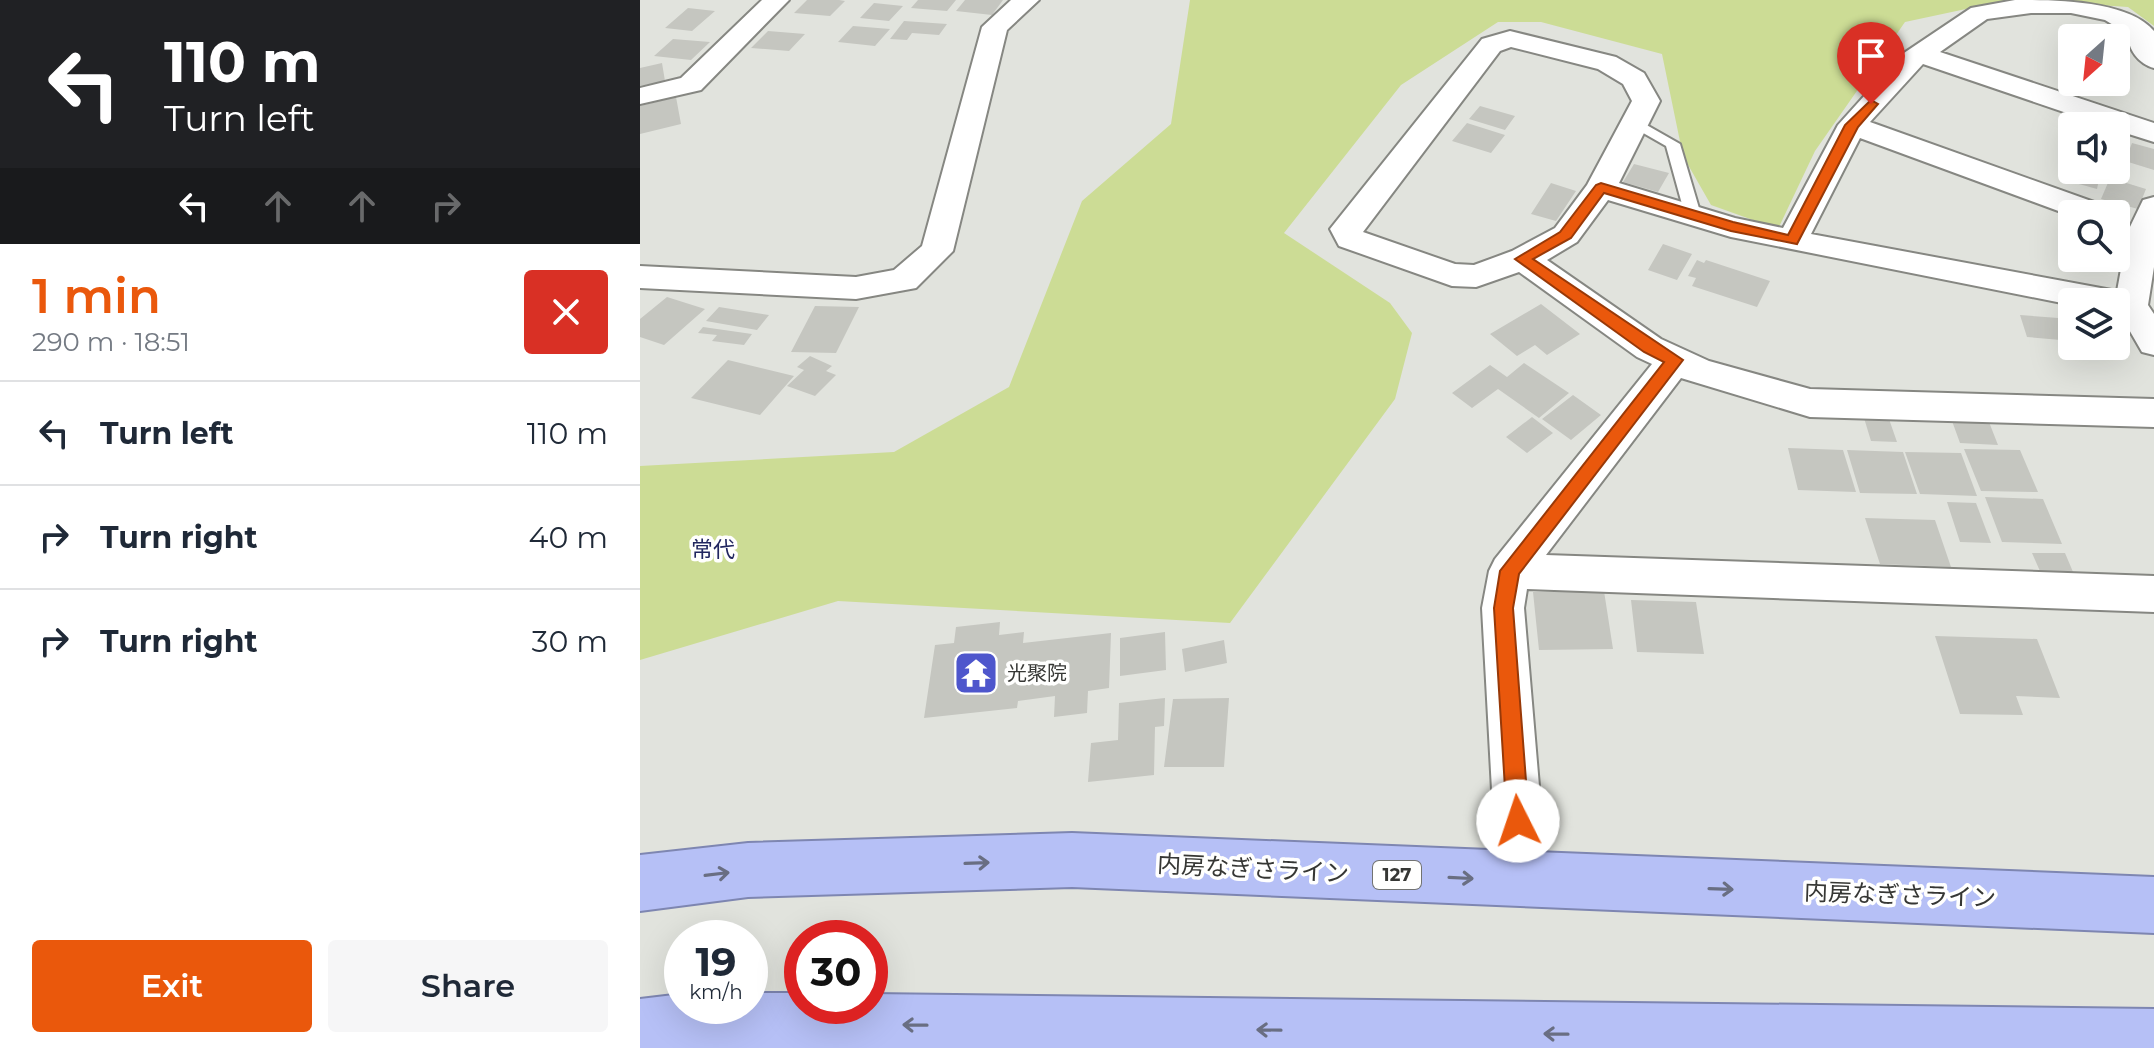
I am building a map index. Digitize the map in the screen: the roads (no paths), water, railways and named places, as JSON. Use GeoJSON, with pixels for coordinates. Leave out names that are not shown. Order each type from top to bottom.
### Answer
{"type":"FeatureCollection","features":[{"type":"Feature","properties":{"kind":"highway","name":"内房なぎさライン"},"geometry":{"type":"LineString","coordinates":[[640,883],[748,870],[1072,860],[2154,905]]}},
{"type":"Feature","properties":{"kind":"highway"},"geometry":{"type":"LineString","coordinates":[[640,1029],[701,1022],[2154,1039]]}},
{"type":"Feature","properties":{"kind":"street"},"geometry":{"type":"LineString","coordinates":[[640,96],[691,84],[776,0]]}},
{"type":"Feature","properties":{"kind":"street"},"geometry":{"type":"LineString","coordinates":[[640,277],[856,288],[904,280],[937,251],[995,27],[1026,0]]}},
{"type":"Feature","properties":{"kind":"street"},"geometry":{"type":"LineString","coordinates":[[1792,240],[1852,125],[1910,61],[1980,13],[2031,5],[2071,5],[2113,14],[2141,31],[2141,45],[2154,60]]}},
{"type":"Feature","properties":{"kind":"street"},"geometry":{"type":"LineString","coordinates":[[1510,39],[1607,63],[1634,79],[1646,101],[1636,123],[1601,188],[1566,235],[1523,259],[1476,276],[1452,275],[1350,239],[1346,229],[1491,45],[1510,39]]}},
{"type":"Feature","properties":{"kind":"street"},"geometry":{"type":"LineString","coordinates":[[1919,54],[2154,133]]}},
{"type":"Feature","properties":{"kind":"street"},"geometry":{"type":"LineString","coordinates":[[1852,125],[2058,200]]}},
{"type":"Feature","properties":{"kind":"street"},"geometry":{"type":"LineString","coordinates":[[1601,188],[1792,240],[2131,305]]}},
{"type":"Feature","properties":{"kind":"street"},"geometry":{"type":"LineString","coordinates":[[2138,220],[2131,305],[2154,343]]}},
{"type":"Feature","properties":{"kind":"street"},"geometry":{"type":"LineString","coordinates":[[1523,259],[1649,348],[1698,371],[1810,403],[2154,413]]}},
{"type":"Feature","properties":{"kind":"street"},"geometry":{"type":"LineString","coordinates":[[1522,881],[1503,608],[1510,571],[1675,360]]}},
{"type":"Feature","properties":{"kind":"street"},"geometry":{"type":"LineString","coordinates":[[1510,571],[2154,594]]}},
{"type":"Feature","properties":{"kind":"lane"},"geometry":{"type":"LineString","coordinates":[[1636,123],[1673,144],[1693,215]]}},
{"type":"Feature","properties":{"kind":"place","name":"光聚院"},"geometry":{"type":"Point","coordinates":[976,673]}},
{"type":"Feature","properties":{"kind":"district","name":"常代"},"geometry":{"type":"Point","coordinates":[713,549]}}]}
